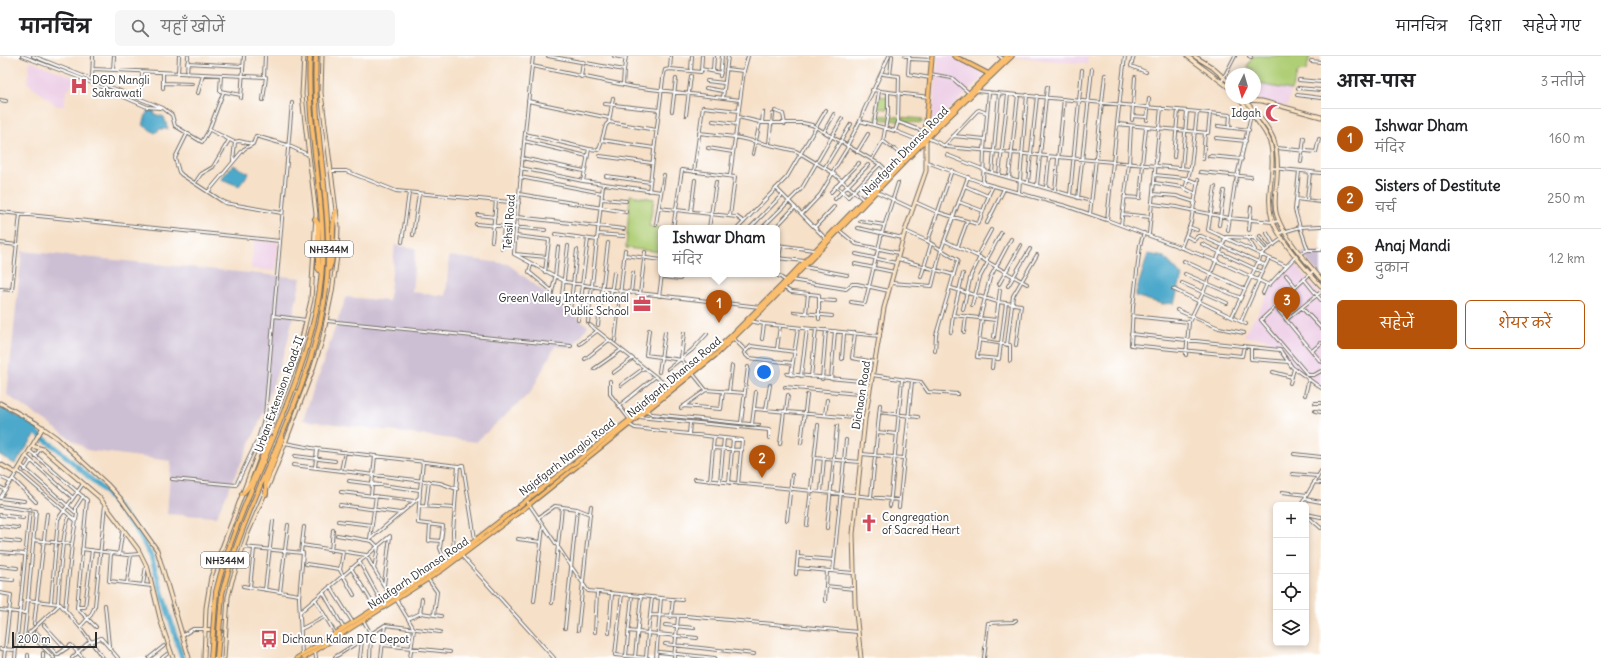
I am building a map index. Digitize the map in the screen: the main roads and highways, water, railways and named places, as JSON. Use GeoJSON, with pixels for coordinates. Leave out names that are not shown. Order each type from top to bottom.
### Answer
{"type":"FeatureCollection","features":[{"type":"Feature","properties":{"kind":"highway","name":"Urban Extension Road-II"},"geometry":{"type":"LineString","coordinates":[[211,658],[216,592],[229,547],[296,381],[310,335],[319,295],[321,272],[321,213],[309,96],[310,56]]}},
{"type":"Feature","properties":{"kind":"highway","name":"Urban Extension Road-II"},"geometry":{"type":"LineString","coordinates":[[217,658],[222,594],[233,555],[282,434],[317,335],[327,273],[329,239],[326,192],[315,96],[316,56]]}},
{"type":"Feature","properties":{"kind":"highway"},"geometry":{"type":"LineString","coordinates":[[327,273],[332,262],[332,221],[336,211]]}},
{"type":"Feature","properties":{"kind":"highway"},"geometry":{"type":"LineString","coordinates":[[315,219],[318,224],[318,268],[321,272]]}},
{"type":"Feature","properties":{"kind":"highway"},"geometry":{"type":"LineString","coordinates":[[242,494],[249,488],[265,448],[276,431]]}},
{"type":"Feature","properties":{"kind":"highway"},"geometry":{"type":"LineString","coordinates":[[266,494],[266,482],[280,447],[282,434]]}},
{"type":"Feature","properties":{"kind":"main road"},"geometry":{"type":"LineString","coordinates":[[954,56],[990,75]]}},
{"type":"Feature","properties":{"kind":"main road","name":"Najafgarh Dhansa Road"},"geometry":{"type":"LineString","coordinates":[[749,321],[804,268],[828,240],[840,230],[865,201],[876,192],[926,137],[976,91],[990,75],[1012,56]]}},
{"type":"Feature","properties":{"kind":"main road"},"geometry":{"type":"LineString","coordinates":[[926,137],[969,93],[990,75],[1002,57]]}},
{"type":"Feature","properties":{"kind":"main road","name":"Dichaon Road"},"geometry":{"type":"LineString","coordinates":[[926,137],[932,58]]}},
{"type":"Feature","properties":{"kind":"main road","name":"Najafgarh Nangloi Road"},"geometry":{"type":"LineString","coordinates":[[297,658],[303,657],[313,647],[352,621],[382,603],[394,598],[455,558],[475,540],[497,527],[514,514],[630,420],[641,414],[670,388],[692,373],[733,337],[761,307],[789,281],[814,250],[828,240],[889,173],[920,141],[926,137]]}},
{"type":"Feature","properties":{"kind":"main road","name":"Najafgarh Dhansa Road"},"geometry":{"type":"LineString","coordinates":[[528,503],[630,425],[641,414],[647,411],[692,373]]}},
{"type":"Feature","properties":{"kind":"main road","name":"Najafgarh Dhansa Road"},"geometry":{"type":"LineString","coordinates":[[460,554],[497,527]]}},
{"type":"Feature","properties":{"kind":"main road","name":"Najafgarh Dhansa Road"},"geometry":{"type":"LineString","coordinates":[[303,657],[363,620],[394,598],[428,579],[455,558]]}},
{"type":"Feature","properties":{"kind":"water"},"geometry":{"type":"Polygon","coordinates":[[[148,109],[155,111],[154,114],[164,117],[168,129],[160,129],[155,133],[143,125],[148,109]]]}},
{"type":"Feature","properties":{"kind":"water"},"geometry":{"type":"Polygon","coordinates":[[[233,165],[249,173],[239,186],[221,179],[233,165]]]}},
{"type":"Feature","properties":{"kind":"water"},"geometry":{"type":"Polygon","coordinates":[[[1148,254],[1164,257],[1182,276],[1174,303],[1162,304],[1135,296],[1148,254]]]}},
{"type":"Feature","properties":{"kind":"water"},"geometry":{"type":"Polygon","coordinates":[[[0,407],[40,428],[15,464],[0,455],[0,407]]]}},
{"type":"Feature","properties":{"kind":"waterway"},"geometry":{"type":"LineString","coordinates":[[31,429],[59,450],[102,489],[137,531],[151,556],[182,658]]}},
{"type":"Feature","properties":{"kind":"place","name":"DGD Nangli Sakrawati"},"geometry":{"type":"Point","coordinates":[79,86]}},
{"type":"Feature","properties":{"kind":"place","name":"Idgah"},"geometry":{"type":"Point","coordinates":[1274,113]}},
{"type":"Feature","properties":{"kind":"place","name":"Green Valley International Public School"},"geometry":{"type":"Point","coordinates":[642,304]}},
{"type":"Feature","properties":{"kind":"place","name":"Anaj Mandi"},"geometry":{"type":"Point","coordinates":[1287,320]}},
{"type":"Feature","properties":{"kind":"place","name":"Ishwar Dham"},"geometry":{"type":"Point","coordinates":[719,323]}},
{"type":"Feature","properties":{"kind":"place","name":"Sisters of Destitute"},"geometry":{"type":"Point","coordinates":[762,478]}},
{"type":"Feature","properties":{"kind":"place","name":"Congregation of Sacred Heart"},"geometry":{"type":"Point","coordinates":[869,523]}},
{"type":"Feature","properties":{"kind":"place","name":"Dichaun Kalan DTC Depot"},"geometry":{"type":"Point","coordinates":[269,639]}}]}
